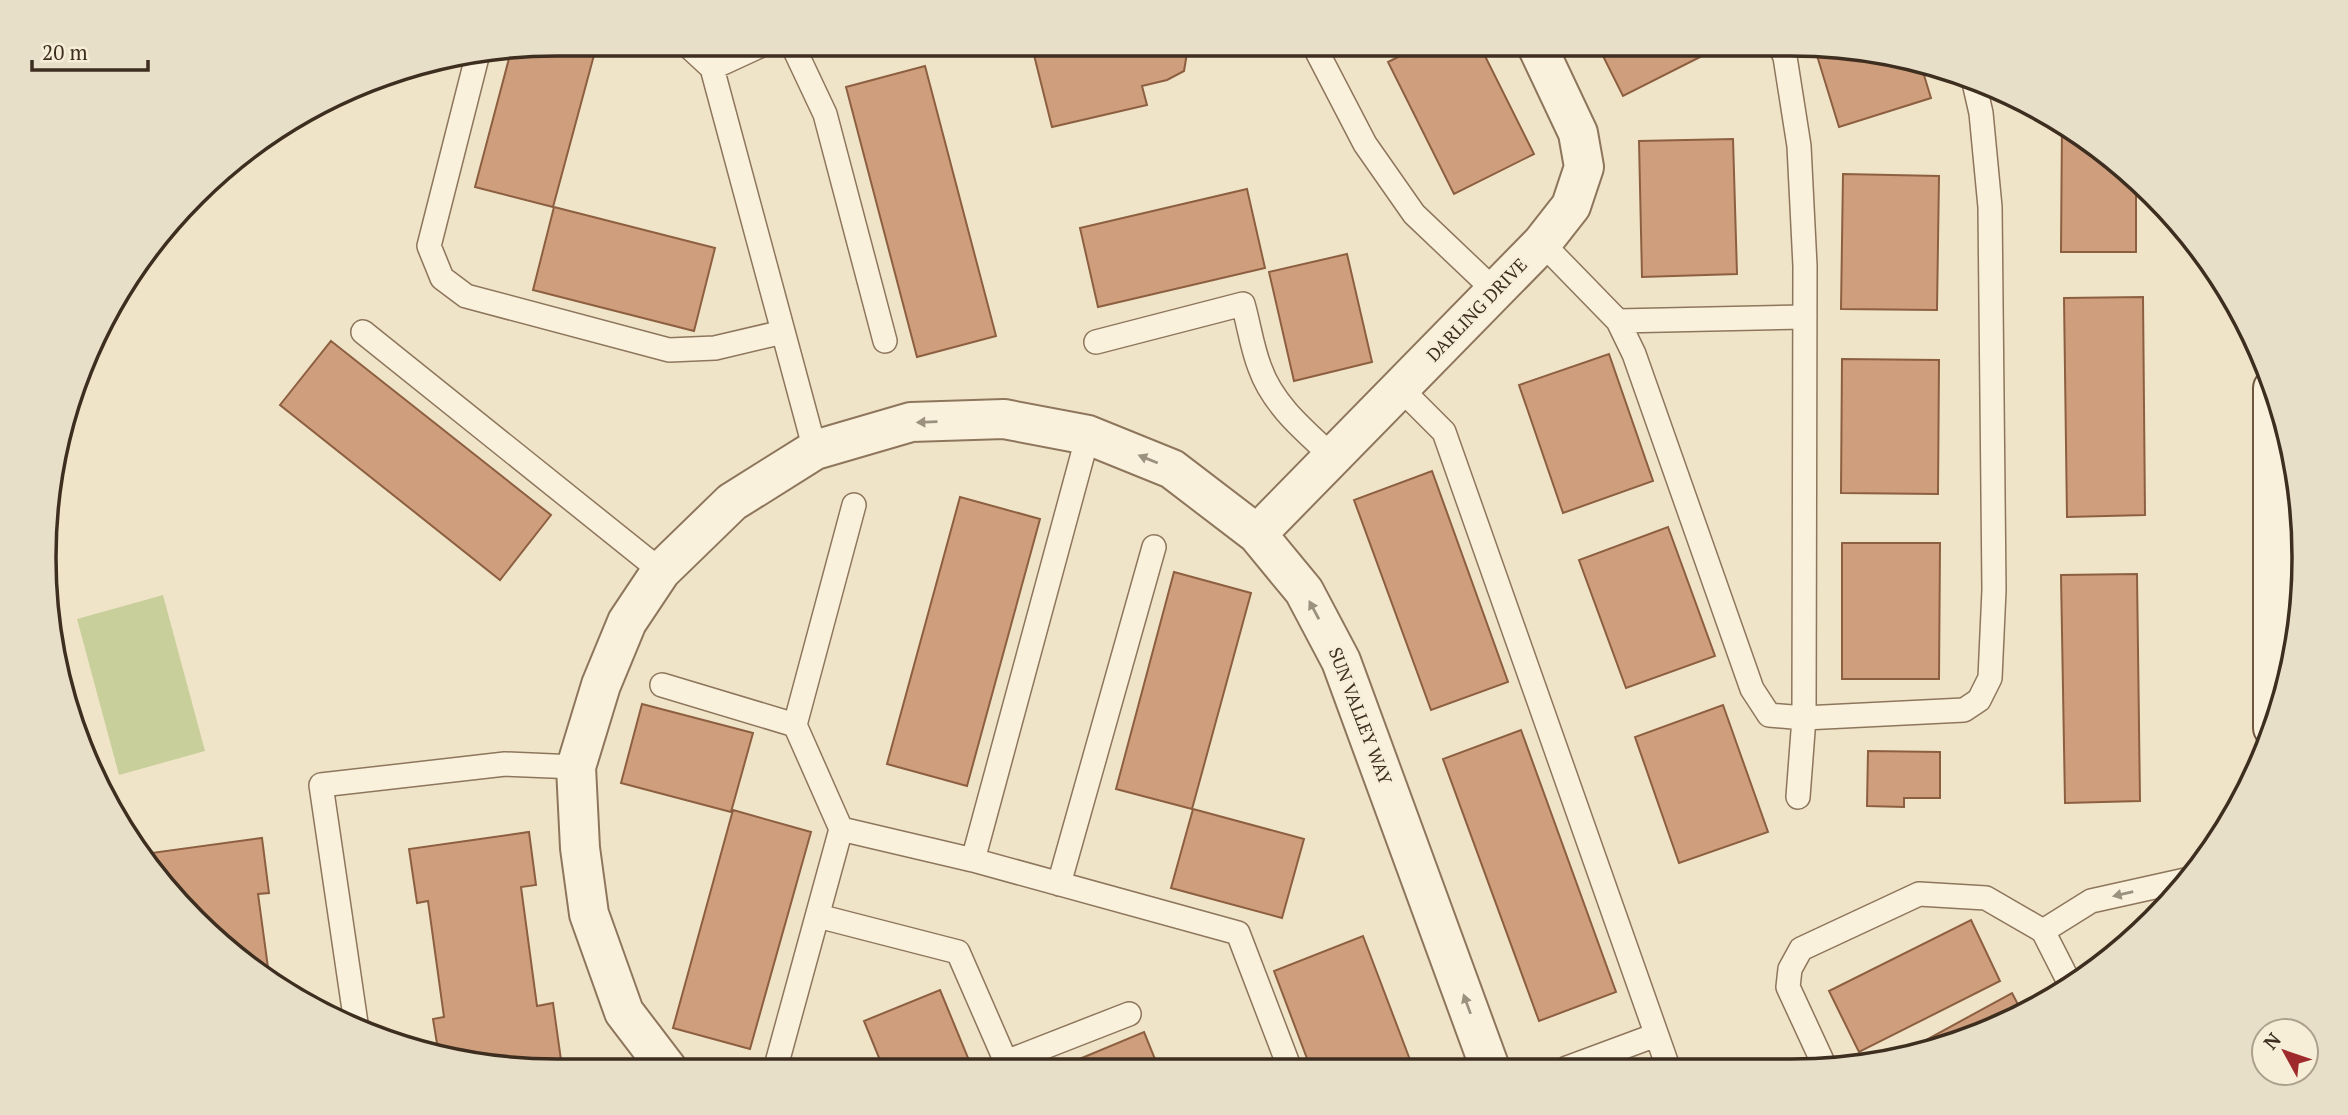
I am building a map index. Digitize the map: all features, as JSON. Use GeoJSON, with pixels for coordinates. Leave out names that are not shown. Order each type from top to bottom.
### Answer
{"type":"FeatureCollection","features":[{"type":"Feature","properties":{"kind":"street","name":"DARLING DRIVE"},"geometry":{"type":"LineString","coordinates":[[1257,534],[1542,243],[1571,206],[1584,167],[1578,133],[1542,56]]}},
{"type":"Feature","properties":{"kind":"street","name":"SUN VALLEY WAY"},"geometry":{"type":"LineString","coordinates":[[660,1059],[624,1012],[589,914],[580,848],[576,767],[601,685],[627,622],[661,571],[732,502],[816,450],[911,422],[1004,419],[1088,435],[1172,469],[1257,534],[1304,591],[1341,661],[1487,1059]]}},
{"type":"Feature","properties":{"kind":"street"},"geometry":{"type":"LineString","coordinates":[[2274,689],[2283,463]]}},
{"type":"Feature","properties":{"kind":"lane"},"geometry":{"type":"LineString","coordinates":[[699,56],[712,68],[816,450]]}},
{"type":"Feature","properties":{"kind":"lane"},"geometry":{"type":"LineString","coordinates":[[712,68],[738,56]]}},
{"type":"Feature","properties":{"kind":"lane"},"geometry":{"type":"LineString","coordinates":[[798,56],[825,114],[885,341]]}},
{"type":"Feature","properties":{"kind":"lane"},"geometry":{"type":"LineString","coordinates":[[1319,56],[1365,144],[1414,214],[1495,291]]}},
{"type":"Feature","properties":{"kind":"lane"},"geometry":{"type":"LineString","coordinates":[[1785,56],[1799,146],[1805,266],[1804,718],[1798,797]]}},
{"type":"Feature","properties":{"kind":"lane"},"geometry":{"type":"LineString","coordinates":[[475,63],[429,246],[442,278],[466,296],[669,350],[715,348],[783,332]]}},
{"type":"Feature","properties":{"kind":"lane"},"geometry":{"type":"LineString","coordinates":[[1542,243],[1618,321],[1634,354],[1752,689],[1769,715],[1804,718],[1964,710],[1979,700],[1990,678],[1994,590],[1990,206],[1981,113],[1976,92]]}},
{"type":"Feature","properties":{"kind":"lane"},"geometry":{"type":"LineString","coordinates":[[1096,342],[1243,304],[1260,369],[1273,394],[1294,421],[1333,457]]}},
{"type":"Feature","properties":{"kind":"lane"},"geometry":{"type":"LineString","coordinates":[[1618,321],[1805,317]]}},
{"type":"Feature","properties":{"kind":"lane"},"geometry":{"type":"LineString","coordinates":[[363,332],[661,571]]}},
{"type":"Feature","properties":{"kind":"lane"},"geometry":{"type":"LineString","coordinates":[[1400,388],[1444,432],[1665,1059]]}},
{"type":"Feature","properties":{"kind":"lane"},"geometry":{"type":"LineString","coordinates":[[973,860],[1088,435]]}},
{"type":"Feature","properties":{"kind":"lane"},"geometry":{"type":"LineString","coordinates":[[778,1059],[841,829],[795,725],[854,505]]}},
{"type":"Feature","properties":{"kind":"lane"},"geometry":{"type":"LineString","coordinates":[[1059,884],[1154,547]]}},
{"type":"Feature","properties":{"kind":"lane"},"geometry":{"type":"LineString","coordinates":[[662,685],[795,725]]}},
{"type":"Feature","properties":{"kind":"lane"},"geometry":{"type":"LineString","coordinates":[[355,1016],[321,785],[505,764],[576,767]]}},
{"type":"Feature","properties":{"kind":"lane"},"geometry":{"type":"LineString","coordinates":[[841,829],[973,860],[1238,933],[1286,1059]]}},
{"type":"Feature","properties":{"kind":"lane"},"geometry":{"type":"LineString","coordinates":[[2043,931],[2091,901],[2172,883]]}},
{"type":"Feature","properties":{"kind":"lane"},"geometry":{"type":"LineString","coordinates":[[1821,1058],[1788,987],[1790,969],[1801,949],[1919,894],[1986,898],[2043,931],[2066,976]]}},
{"type":"Feature","properties":{"kind":"lane"},"geometry":{"type":"LineString","coordinates":[[818,916],[958,952],[1005,1059]]}},
{"type":"Feature","properties":{"kind":"lane"},"geometry":{"type":"LineString","coordinates":[[1014,1059],[1129,1014]]}},
{"type":"Feature","properties":{"kind":"lane"},"geometry":{"type":"LineString","coordinates":[[1591,1059],[1656,1035]]}},
{"type":"Feature","properties":{"kind":"green space"},"geometry":{"type":"Polygon","coordinates":[[[163,595],[205,751],[119,775],[77,619],[163,595]]]}},
{"type":"Feature","properties":{"kind":"building"},"geometry":{"type":"Polygon","coordinates":[[[594,56],[553,207],[475,187],[509,58],[594,56]]]}},
{"type":"Feature","properties":{"kind":"building"},"geometry":{"type":"Polygon","coordinates":[[[1034,56],[1186,56],[1184,71],[1167,80],[1142,86],[1147,105],[1052,127],[1034,56]]]}},
{"type":"Feature","properties":{"kind":"building"},"geometry":{"type":"Polygon","coordinates":[[[1400,56],[1485,56],[1534,154],[1454,194],[1388,62],[1400,56]]]}},
{"type":"Feature","properties":{"kind":"building"},"geometry":{"type":"Polygon","coordinates":[[[1603,56],[1702,56],[1623,96],[1603,56]]]}},
{"type":"Feature","properties":{"kind":"building"},"geometry":{"type":"Polygon","coordinates":[[[1817,57],[1856,60],[1924,74],[1931,98],[1839,127],[1817,57]]]}},
{"type":"Feature","properties":{"kind":"building"},"geometry":{"type":"Polygon","coordinates":[[[925,66],[996,336],[917,357],[846,87],[925,66]]]}},
{"type":"Feature","properties":{"kind":"building"},"geometry":{"type":"Polygon","coordinates":[[[2062,136],[2096,160],[2136,194],[2136,252],[2061,252],[2062,136]]]}},
{"type":"Feature","properties":{"kind":"building"},"geometry":{"type":"Polygon","coordinates":[[[1733,139],[1737,274],[1642,277],[1639,141],[1733,139]]]}},
{"type":"Feature","properties":{"kind":"building"},"geometry":{"type":"Polygon","coordinates":[[[1843,174],[1939,176],[1937,310],[1841,309],[1843,174]]]}},
{"type":"Feature","properties":{"kind":"building"},"geometry":{"type":"Polygon","coordinates":[[[1247,189],[1265,268],[1098,307],[1080,228],[1247,189]]]}},
{"type":"Feature","properties":{"kind":"building"},"geometry":{"type":"Polygon","coordinates":[[[554,207],[715,248],[694,331],[533,290],[554,207]]]}},
{"type":"Feature","properties":{"kind":"building"},"geometry":{"type":"Polygon","coordinates":[[[1347,254],[1372,362],[1294,381],[1269,272],[1347,254]]]}},
{"type":"Feature","properties":{"kind":"building"},"geometry":{"type":"Polygon","coordinates":[[[2143,297],[2145,515],[2067,517],[2064,298],[2143,297]]]}},
{"type":"Feature","properties":{"kind":"building"},"geometry":{"type":"Polygon","coordinates":[[[331,341],[551,515],[500,580],[280,405],[331,341]]]}},
{"type":"Feature","properties":{"kind":"building"},"geometry":{"type":"Polygon","coordinates":[[[1609,354],[1653,481],[1563,513],[1519,385],[1609,354]]]}},
{"type":"Feature","properties":{"kind":"building"},"geometry":{"type":"Polygon","coordinates":[[[1842,359],[1939,360],[1938,494],[1841,493],[1842,359]]]}},
{"type":"Feature","properties":{"kind":"building"},"geometry":{"type":"Polygon","coordinates":[[[1432,471],[1508,682],[1431,710],[1354,500],[1432,471]]]}},
{"type":"Feature","properties":{"kind":"building"},"geometry":{"type":"Polygon","coordinates":[[[960,497],[1040,519],[967,786],[887,764],[960,497]]]}},
{"type":"Feature","properties":{"kind":"building"},"geometry":{"type":"Polygon","coordinates":[[[1668,527],[1715,656],[1626,688],[1579,560],[1668,527]]]}},
{"type":"Feature","properties":{"kind":"building"},"geometry":{"type":"Polygon","coordinates":[[[1842,543],[1940,543],[1939,679],[1842,679],[1842,543]]]}},
{"type":"Feature","properties":{"kind":"building"},"geometry":{"type":"Polygon","coordinates":[[[1174,572],[1251,593],[1192,809],[1116,789],[1174,572]]]}},
{"type":"Feature","properties":{"kind":"building"},"geometry":{"type":"Polygon","coordinates":[[[2137,574],[2140,801],[2065,803],[2061,575],[2137,574]]]}},
{"type":"Feature","properties":{"kind":"building"},"geometry":{"type":"Polygon","coordinates":[[[642,704],[753,733],[731,812],[621,783],[642,704]]]}},
{"type":"Feature","properties":{"kind":"building"},"geometry":{"type":"Polygon","coordinates":[[[1723,705],[1768,832],[1679,863],[1635,737],[1723,705]]]}},
{"type":"Feature","properties":{"kind":"building"},"geometry":{"type":"Polygon","coordinates":[[[1521,730],[1616,992],[1539,1021],[1443,759],[1521,730]]]}},
{"type":"Feature","properties":{"kind":"building"},"geometry":{"type":"Polygon","coordinates":[[[1868,751],[1940,752],[1940,798],[1904,798],[1904,807],[1867,806],[1868,751]]]}},
{"type":"Feature","properties":{"kind":"building"},"geometry":{"type":"Polygon","coordinates":[[[1193,809],[1304,839],[1282,918],[1171,888],[1193,809]]]}},
{"type":"Feature","properties":{"kind":"building"},"geometry":{"type":"Polygon","coordinates":[[[733,810],[811,832],[750,1049],[673,1028],[733,810]]]}},
{"type":"Feature","properties":{"kind":"building"},"geometry":{"type":"Polygon","coordinates":[[[529,832],[536,885],[521,887],[537,1006],[553,1003],[561,1059],[492,1055],[437,1044],[433,1019],[444,1017],[428,901],[417,903],[409,849],[529,832]]]}},
{"type":"Feature","properties":{"kind":"building"},"geometry":{"type":"Polygon","coordinates":[[[262,838],[269,893],[258,894],[268,966],[227,935],[203,912],[153,853],[262,838]]]}},
{"type":"Feature","properties":{"kind":"building"},"geometry":{"type":"Polygon","coordinates":[[[1971,920],[2000,981],[1859,1052],[1829,991],[1971,920]]]}},
{"type":"Feature","properties":{"kind":"building"},"geometry":{"type":"Polygon","coordinates":[[[1363,936],[1410,1059],[1307,1059],[1274,971],[1363,936]]]}},
{"type":"Feature","properties":{"kind":"building"},"geometry":{"type":"Polygon","coordinates":[[[940,990],[968,1059],[880,1059],[864,1021],[940,990]]]}},
{"type":"Feature","properties":{"kind":"building"},"geometry":{"type":"Polygon","coordinates":[[[2012,993],[2018,1004],[1982,1021],[1926,1040],[2012,993]]]}},
{"type":"Feature","properties":{"kind":"building"},"geometry":{"type":"Polygon","coordinates":[[[1144,1032],[1155,1059],[1079,1059],[1144,1032]]]}}]}
